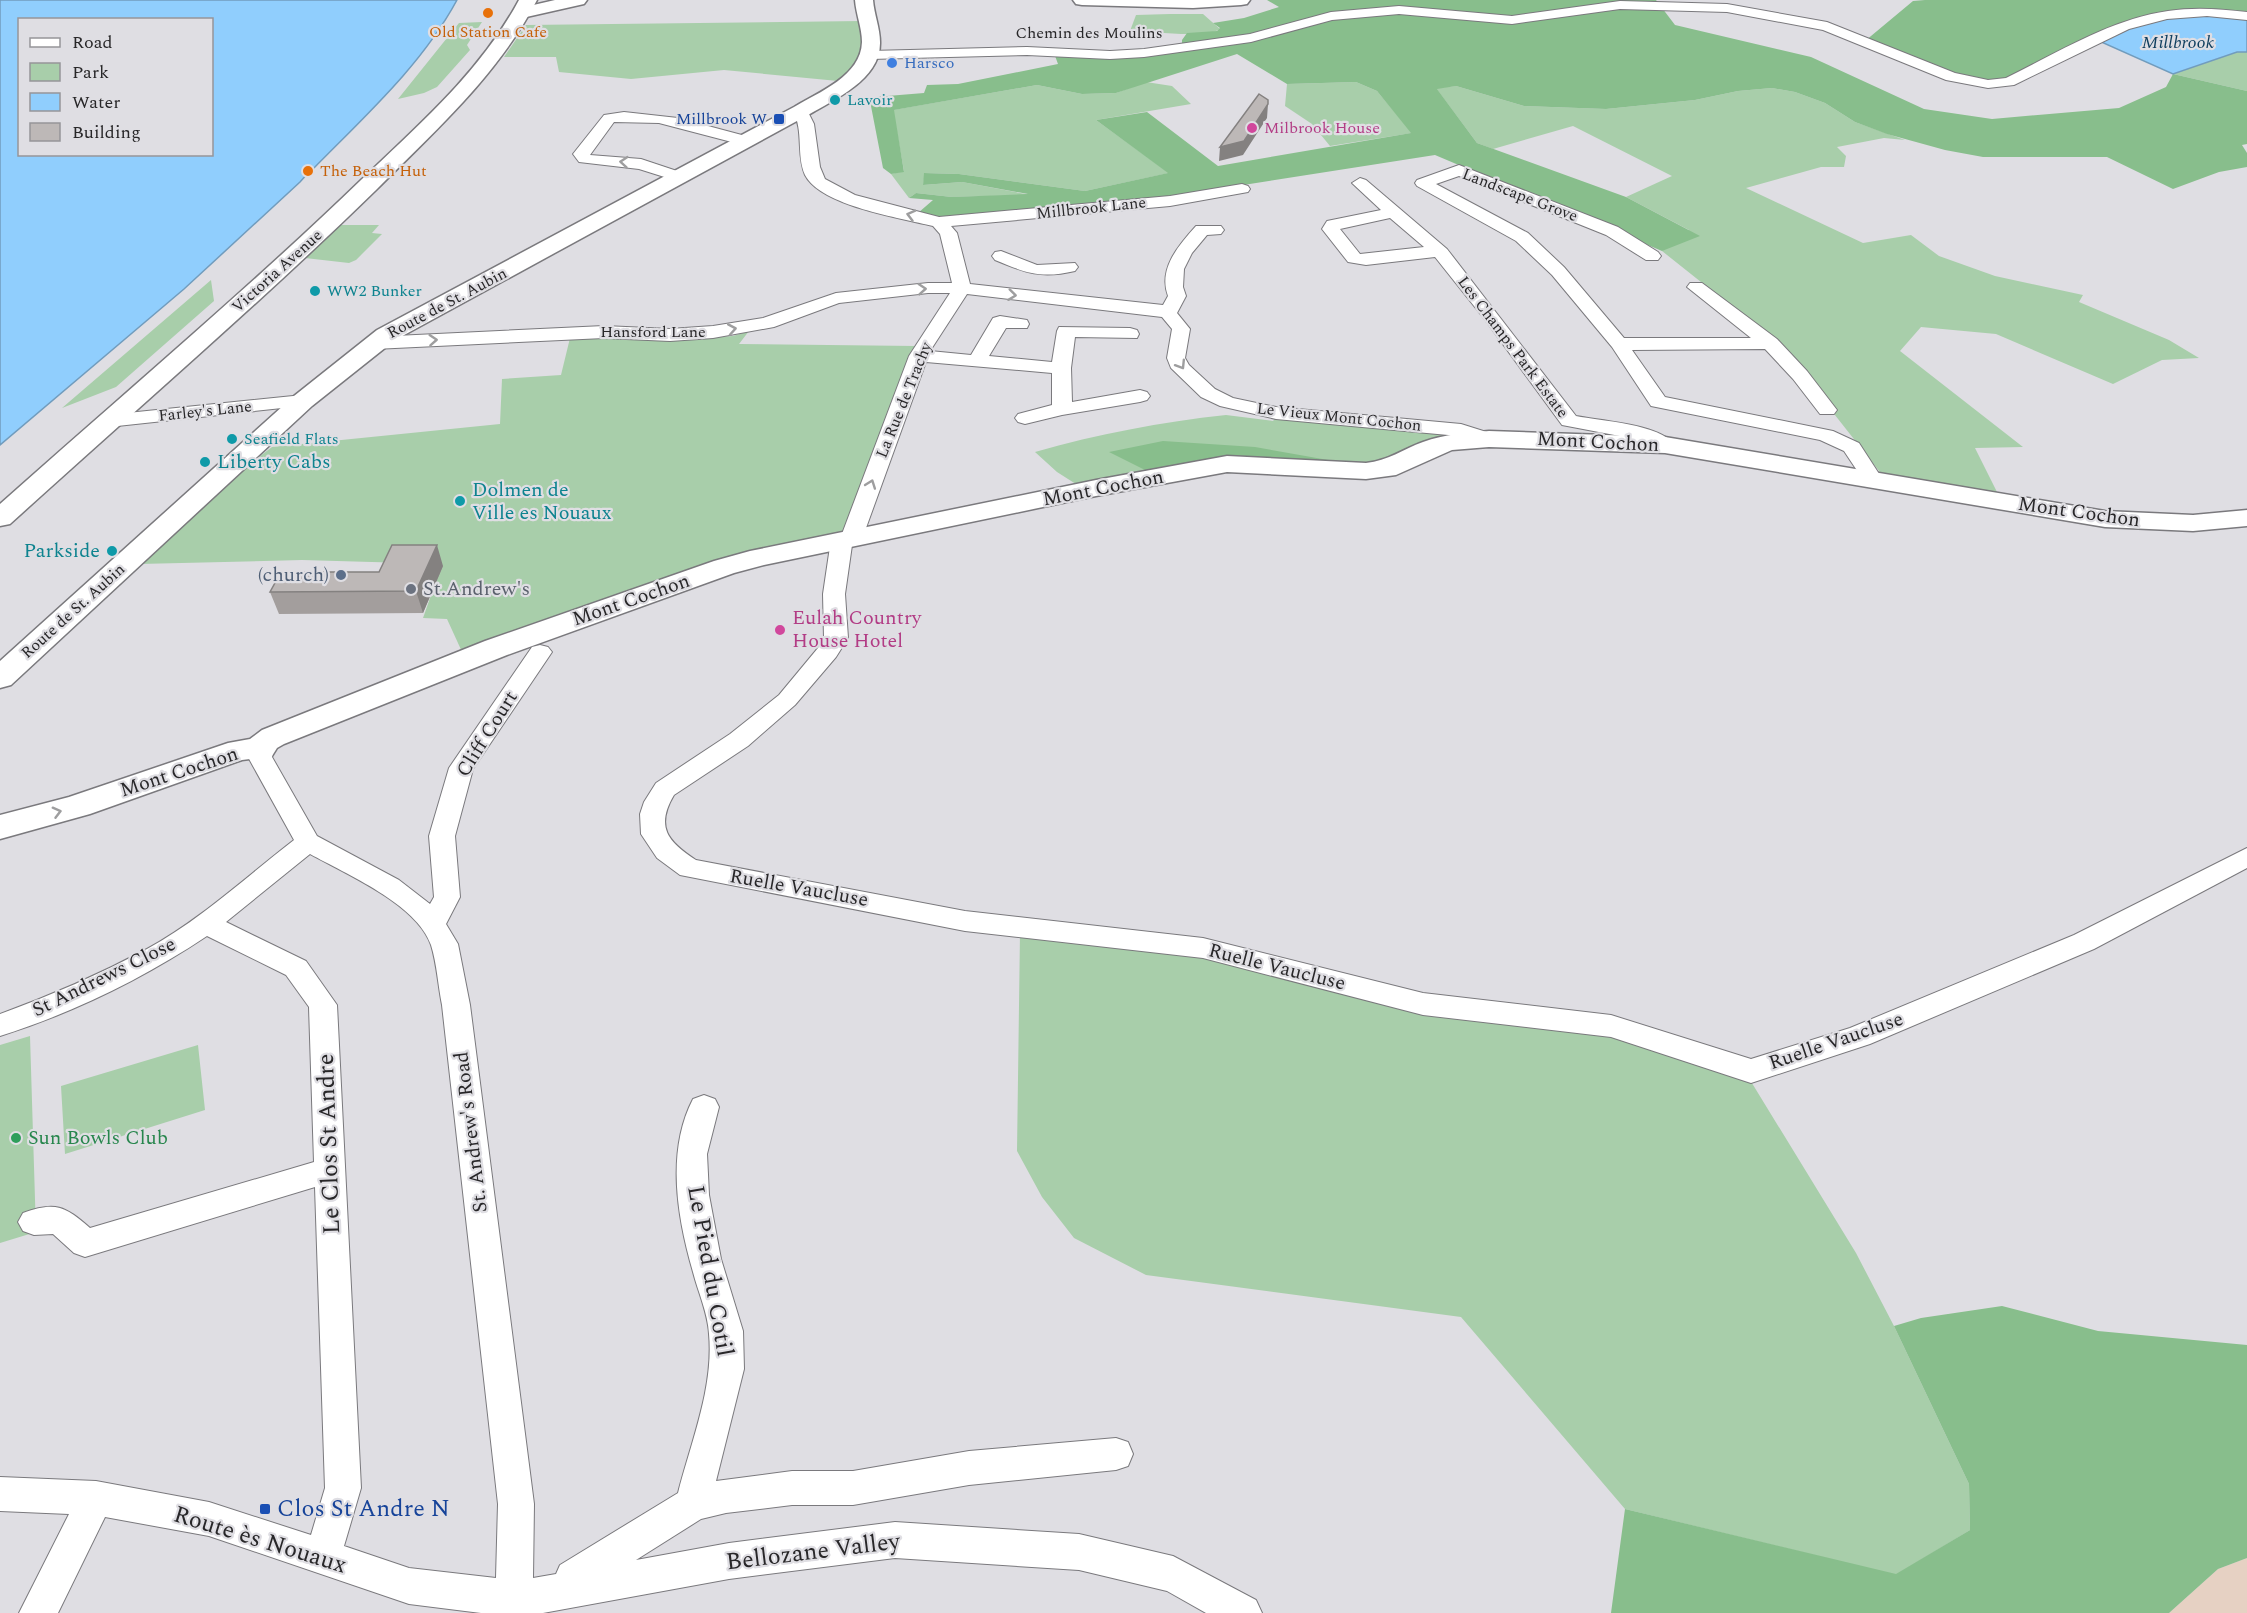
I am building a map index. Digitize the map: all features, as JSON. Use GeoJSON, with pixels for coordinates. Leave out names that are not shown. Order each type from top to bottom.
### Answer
{"type":"FeatureCollection","features":[{"type":"Feature","properties":{"kind":"main road"},"geometry":{"type":"LineString","coordinates":[[517,7],[578,0]]}},
{"type":"Feature","properties":{"kind":"main road"},"geometry":{"type":"LineString","coordinates":[[864,0],[871,41],[870,55]]}},
{"type":"Feature","properties":{"kind":"main road"},"geometry":{"type":"LineString","coordinates":[[1082,0],[1193,3],[1241,0]]}},
{"type":"Feature","properties":{"kind":"main road","name":"Victoria Avenue"},"geometry":{"type":"LineString","coordinates":[[0,518],[330,224],[428,126],[490,59],[517,7]]}},
{"type":"Feature","properties":{"kind":"main road","name":"Victoria Avenue"},"geometry":{"type":"LineString","coordinates":[[0,505],[323,216],[466,69],[517,7]]}},
{"type":"Feature","properties":{"kind":"main road","name":"Route de St. Aubin"},"geometry":{"type":"LineString","coordinates":[[0,678],[303,401],[374,343],[402,325],[486,283],[801,111],[845,83],[860,70],[870,55]]}},
{"type":"Feature","properties":{"kind":"main road","name":"Mont Cochon"},"geometry":{"type":"LineString","coordinates":[[0,826],[78,806],[239,750],[261,749],[264,742],[273,736],[496,648],[724,567],[846,539],[1227,464],[1366,471],[1387,469],[1430,448],[1449,442],[1489,439],[1665,445],[2105,519],[2193,523],[2247,518]]}},
{"type":"Feature","properties":{"kind":"street","name":"Chemin des Moulins"},"geometry":{"type":"LineString","coordinates":[[870,55],[1027,51],[1110,55],[1144,53],[1251,38],[1331,16],[1399,10],[1512,20],[1620,5],[1727,8],[1827,26],[1951,77],[1988,84],[2009,82],[2124,26],[2167,15],[2207,12],[2247,16]]}},
{"type":"Feature","properties":{"kind":"street"},"geometry":{"type":"LineString","coordinates":[[801,111],[806,117],[808,150],[814,177],[831,192],[939,222],[948,233],[962,288],[1025,297],[1156,309],[1168,313],[1177,296],[1173,289],[1178,262],[1189,243],[1202,230],[1215,230]]}},
{"type":"Feature","properties":{"kind":"street"},"geometry":{"type":"LineString","coordinates":[[681,177],[641,164],[585,159],[581,154],[609,118],[623,115],[690,125],[747,141]]}},
{"type":"Feature","properties":{"kind":"street","name":"Landscape Grove"},"geometry":{"type":"LineString","coordinates":[[1652,256],[1612,231],[1459,170],[1423,183],[1522,237],[1558,271],[1619,344],[1658,402],[1826,435],[1852,447],[1873,480]]}},
{"type":"Feature","properties":{"kind":"street","name":"Les Champs Park Estate"},"geometry":{"type":"LineString","coordinates":[[1360,183],[1438,251],[1492,317],[1569,422],[1652,436],[1665,445]]}},
{"type":"Feature","properties":{"kind":"street","name":"Millbrook Lane"},"geometry":{"type":"LineString","coordinates":[[939,222],[1170,201],[1242,189]]}},
{"type":"Feature","properties":{"kind":"street"},"geometry":{"type":"LineString","coordinates":[[1394,212],[1333,225],[1331,229],[1354,258],[1438,251]]}},
{"type":"Feature","properties":{"kind":"street"},"geometry":{"type":"LineString","coordinates":[[1001,256],[1035,270],[1067,260],[1064,299]]}},
{"type":"Feature","properties":{"kind":"street"},"geometry":{"type":"LineString","coordinates":[[1696,287],[1770,343],[1800,375],[1827,410]]}},
{"type":"Feature","properties":{"kind":"street","name":"Hansford Lane"},"geometry":{"type":"LineString","coordinates":[[374,343],[525,334],[604,332],[670,335],[713,332],[767,323],[842,297],[928,288],[962,288]]}},
{"type":"Feature","properties":{"kind":"street","name":"La Rue de Trachy"},"geometry":{"type":"LineString","coordinates":[[846,539],[918,356],[962,288]]}},
{"type":"Feature","properties":{"kind":"street","name":"Le Vieux Mont Cochon"},"geometry":{"type":"LineString","coordinates":[[1168,313],[1181,329],[1176,358],[1181,369],[1208,393],[1218,397],[1276,413],[1461,430],[1489,439]]}},
{"type":"Feature","properties":{"kind":"street"},"geometry":{"type":"LineString","coordinates":[[977,361],[1000,322],[1020,324]]}},
{"type":"Feature","properties":{"kind":"street"},"geometry":{"type":"LineString","coordinates":[[1045,328],[1130,334]]}},
{"type":"Feature","properties":{"kind":"street"},"geometry":{"type":"LineString","coordinates":[[1062,409],[1061,368],[1066,331]]}},
{"type":"Feature","properties":{"kind":"street"},"geometry":{"type":"LineString","coordinates":[[1619,344],[1770,343]]}},
{"type":"Feature","properties":{"kind":"street"},"geometry":{"type":"LineString","coordinates":[[918,356],[1061,368]]}},
{"type":"Feature","properties":{"kind":"street"},"geometry":{"type":"LineString","coordinates":[[1025,418],[1062,409],[1140,396]]}},
{"type":"Feature","properties":{"kind":"street","name":"Farley's Lane"},"geometry":{"type":"LineString","coordinates":[[108,421],[303,401]]}},
{"type":"Feature","properties":{"kind":"street","name":"Ruelle Vaucluse"},"geometry":{"type":"LineString","coordinates":[[846,539],[834,594],[836,638],[828,652],[779,707],[740,740],[665,789],[657,799],[650,817],[655,838],[668,856],[689,868],[965,921],[1203,948],[1423,1004],[1611,1026],[1751,1071],[1860,1036],[2084,942],[2247,857]]}},
{"type":"Feature","properties":{"kind":"street","name":"Cliff Court"},"geometry":{"type":"LineString","coordinates":[[432,924],[447,897],[442,837],[461,768],[540,652]]}},
{"type":"Feature","properties":{"kind":"street"},"geometry":{"type":"LineString","coordinates":[[206,924],[308,843],[260,757],[261,749]]}},
{"type":"Feature","properties":{"kind":"street","name":"St. Andrew's Road"},"geometry":{"type":"LineString","coordinates":[[308,843],[390,887],[416,906],[432,924],[444,944],[456,1005],[516,1504],[513,1568],[521,1606]]}},
{"type":"Feature","properties":{"kind":"street","name":"St Andrews Close"},"geometry":{"type":"LineString","coordinates":[[0,1024],[51,1007],[157,956],[206,924]]}},
{"type":"Feature","properties":{"kind":"street","name":"Le Clos St Andre"},"geometry":{"type":"LineString","coordinates":[[206,924],[296,968],[323,1005],[343,1488],[323,1557]]}},
{"type":"Feature","properties":{"kind":"street","name":"Le Pied du Cotil"},"geometry":{"type":"LineString","coordinates":[[693,1504],[727,1369],[726,1331],[705,1259],[693,1195],[692,1154],[704,1107]]}},
{"type":"Feature","properties":{"kind":"street"},"geometry":{"type":"LineString","coordinates":[[34,1222],[59,1220],[84,1243],[330,1170]]}},
{"type":"Feature","properties":{"kind":"street"},"geometry":{"type":"LineString","coordinates":[[567,1591],[573,1578],[693,1504],[726,1496],[792,1488],[853,1488],[969,1468],[1116,1454]]}},
{"type":"Feature","properties":{"kind":"street","name":"Route ès Nouaux"},"geometry":{"type":"LineString","coordinates":[[0,1494],[96,1498],[209,1519],[409,1586],[521,1606]]}},
{"type":"Feature","properties":{"kind":"street"},"geometry":{"type":"LineString","coordinates":[[38,1613],[96,1498]]}},
{"type":"Feature","properties":{"kind":"street","name":"Bellozane Valley"},"geometry":{"type":"LineString","coordinates":[[521,1606],[567,1591],[729,1561],[895,1540],[1079,1552],[1173,1574],[1243,1613]]}},
{"type":"Feature","properties":{"kind":"shaded area"},"geometry":{"type":"Polygon","coordinates":[[[2247,1558],[2247,1613],[2169,1613],[2218,1569],[2247,1558]]]}},
{"type":"Feature","properties":{"kind":"green space"},"geometry":{"type":"Polygon","coordinates":[[[1267,0],[1656,0],[1675,25],[1811,57],[1924,109],[1992,119],[2119,108],[2166,87],[2173,74],[2247,91],[2247,144],[2242,145],[2247,153],[2247,167],[2219,172],[2173,189],[2107,157],[1983,157],[1945,150],[1887,134],[1855,122],[1825,103],[1795,92],[1772,88],[1738,91],[1695,100],[1606,109],[1524,106],[1456,86],[1437,89],[1477,143],[1626,197],[1700,236],[1662,251],[1435,155],[1116,205],[943,220],[918,213],[933,200],[909,198],[916,193],[952,197],[1028,194],[962,182],[923,185],[924,173],[959,174],[1085,191],[1168,173],[1096,120],[1147,112],[1218,166],[1411,133],[1377,91],[1356,82],[1287,84],[1237,54],[1116,93],[1082,94],[1037,85],[894,110],[904,172],[891,174],[883,168],[870,101],[875,97],[924,93],[927,85],[958,84],[1058,64],[1054,53],[1163,55],[1182,47],[1182,40],[1187,33],[1217,31],[1220,28],[1213,23],[1244,18],[1279,7],[1267,0]]]}},
{"type":"Feature","properties":{"kind":"green space"},"geometry":{"type":"Polygon","coordinates":[[[2247,0],[2247,17],[2124,26],[2009,82],[1988,84],[1951,77],[1865,41],[1913,1],[2247,0]]]}},
{"type":"Feature","properties":{"kind":"green space"},"geometry":{"type":"Polygon","coordinates":[[[1203,14],[1220,29],[1203,34],[1130,31],[1136,15],[1203,14]]]}},
{"type":"Feature","properties":{"kind":"green space"},"geometry":{"type":"Polygon","coordinates":[[[862,21],[864,50],[862,56],[859,62],[838,81],[724,70],[631,79],[559,72],[556,57],[504,57],[526,25],[862,21]]]}},
{"type":"Feature","properties":{"kind":"green space"},"geometry":{"type":"Polygon","coordinates":[[[482,22],[467,45],[470,50],[437,87],[424,93],[398,99],[459,23],[482,22]]]}},
{"type":"Feature","properties":{"kind":"green space"},"geometry":{"type":"Polygon","coordinates":[[[2237,52],[2247,52],[2247,91],[2173,74],[2237,52]]]}},
{"type":"Feature","properties":{"kind":"green space"},"geometry":{"type":"Polygon","coordinates":[[[1146,82],[1172,86],[1191,104],[1096,120],[1169,173],[1085,191],[959,174],[925,173],[923,185],[962,182],[1031,195],[952,197],[916,193],[909,198],[891,174],[904,171],[893,110],[1037,85],[1082,94],[1116,93],[1146,82]]]}},
{"type":"Feature","properties":{"kind":"green space"},"geometry":{"type":"Polygon","coordinates":[[[1356,82],[1377,91],[1412,133],[1330,146],[1312,124],[1285,106],[1287,84],[1356,82]]]}},
{"type":"Feature","properties":{"kind":"green space"},"geometry":{"type":"Polygon","coordinates":[[[1456,86],[1524,106],[1606,109],[1695,100],[1738,91],[1772,88],[1795,92],[1825,103],[1855,122],[1905,140],[1884,138],[1837,147],[1846,156],[1844,167],[1821,167],[1746,188],[1863,243],[1911,235],[1939,256],[1995,276],[2083,295],[2079,302],[2169,340],[2199,358],[2162,360],[2113,384],[1996,334],[1921,327],[1900,351],[2023,447],[1975,448],[1998,494],[1883,476],[1779,344],[1662,251],[1689,230],[1626,197],[1672,176],[1573,126],[1493,149],[1477,143],[1436,88],[1456,86]]]}},
{"type":"Feature","properties":{"kind":"green space"},"geometry":{"type":"Polygon","coordinates":[[[339,225],[379,225],[372,233],[382,234],[356,260],[349,263],[305,258],[339,225]]]}},
{"type":"Feature","properties":{"kind":"green space"},"geometry":{"type":"Polygon","coordinates":[[[211,280],[214,301],[116,387],[62,408],[211,280]]]}},
{"type":"Feature","properties":{"kind":"green space","name":"St.Andrew's"},"geometry":{"type":"Polygon","coordinates":[[[749,331],[739,344],[916,346],[845,534],[463,654],[447,619],[423,618],[442,564],[302,560],[139,564],[233,477],[272,447],[500,424],[502,379],[561,375],[570,338],[715,337],[733,336],[749,331]]]}},
{"type":"Feature","properties":{"kind":"green space"},"geometry":{"type":"Polygon","coordinates":[[[1226,415],[1273,421],[1277,416],[1446,432],[1454,436],[1376,464],[1223,457],[1079,486],[1057,472],[1035,452],[1130,429],[1226,415]]]}},
{"type":"Feature","properties":{"kind":"green space"},"geometry":{"type":"Polygon","coordinates":[[[1163,441],[1255,447],[1345,463],[1149,472],[1109,452],[1163,441]]]}},
{"type":"Feature","properties":{"kind":"green space"},"geometry":{"type":"Polygon","coordinates":[[[1020,933],[1202,953],[1609,1034],[1747,1075],[1856,1253],[1894,1326],[1969,1484],[1970,1530],[1896,1575],[1625,1509],[1461,1317],[1146,1275],[1074,1238],[1042,1197],[1017,1151],[1020,933]]]}},
{"type":"Feature","properties":{"kind":"green space","name":"Sun Bowls Club"},"geometry":{"type":"Polygon","coordinates":[[[30,1036],[36,1232],[0,1243],[0,1045],[30,1036]]]}},
{"type":"Feature","properties":{"kind":"green space"},"geometry":{"type":"Polygon","coordinates":[[[198,1045],[205,1110],[65,1154],[61,1086],[198,1045]]]}},
{"type":"Feature","properties":{"kind":"green space"},"geometry":{"type":"Polygon","coordinates":[[[2002,1306],[2098,1331],[2247,1345],[2247,1558],[2218,1569],[2169,1613],[1611,1613],[1625,1509],[1896,1574],[1970,1530],[1969,1484],[1894,1326],[1921,1318],[2002,1306]]]}},
{"type":"Feature","properties":{"kind":"water"},"geometry":{"type":"Polygon","coordinates":[[[0,0],[457,0],[427,47],[372,110],[313,169],[305,172],[308,173],[300,182],[184,289],[0,445],[0,0]]]}},
{"type":"Feature","properties":{"kind":"water","name":"Millbrook"},"geometry":{"type":"Polygon","coordinates":[[[2167,15],[2247,17],[2247,52],[2237,52],[2173,74],[2099,41],[2129,25],[2167,15]]]}},
{"type":"Feature","properties":{"kind":"building"},"geometry":{"type":"Polygon","coordinates":[[[1259,94],[1268,100],[1268,104],[1244,141],[1220,147],[1259,94]]]}},
{"type":"Feature","properties":{"kind":"building"},"geometry":{"type":"Polygon","coordinates":[[[392,545],[437,545],[416,591],[270,592],[281,572],[379,572],[392,545]]]}},
{"type":"Feature","properties":{"kind":"place","name":"Old Station Cafe"},"geometry":{"type":"Point","coordinates":[488,13]}},
{"type":"Feature","properties":{"kind":"place","name":"Harsco"},"geometry":{"type":"Point","coordinates":[892,63]}},
{"type":"Feature","properties":{"kind":"place","name":"Lavoir"},"geometry":{"type":"Point","coordinates":[835,100]}},
{"type":"Feature","properties":{"kind":"place","name":"Millbrook W"},"geometry":{"type":"Point","coordinates":[779,119]}},
{"type":"Feature","properties":{"kind":"place","name":"Milbrook House"},"geometry":{"type":"Point","coordinates":[1252,128]}},
{"type":"Feature","properties":{"kind":"place","name":"The Beach Hut"},"geometry":{"type":"Point","coordinates":[308,171]}},
{"type":"Feature","properties":{"kind":"place","name":"WW2 Bunker"},"geometry":{"type":"Point","coordinates":[315,291]}},
{"type":"Feature","properties":{"kind":"place","name":"Seafield Flats"},"geometry":{"type":"Point","coordinates":[232,439]}},
{"type":"Feature","properties":{"kind":"place","name":"Liberty Cabs"},"geometry":{"type":"Point","coordinates":[205,462]}},
{"type":"Feature","properties":{"kind":"place","name":"Dolmen de Ville es Nouaux"},"geometry":{"type":"Point","coordinates":[460,501]}},
{"type":"Feature","properties":{"kind":"place","name":"Parkside"},"geometry":{"type":"Point","coordinates":[112,551]}},
{"type":"Feature","properties":{"kind":"place","name":"(church)"},"geometry":{"type":"Point","coordinates":[341,575]}},
{"type":"Feature","properties":{"kind":"place","name":"St.Andrew's"},"geometry":{"type":"Point","coordinates":[411,589]}},
{"type":"Feature","properties":{"kind":"place","name":"Eulah Country House Hotel"},"geometry":{"type":"Point","coordinates":[780,630]}},
{"type":"Feature","properties":{"kind":"place","name":"Sun Bowls Club"},"geometry":{"type":"Point","coordinates":[16,1138]}},
{"type":"Feature","properties":{"kind":"place","name":"Clos St Andre N"},"geometry":{"type":"Point","coordinates":[265,1509]}}]}
